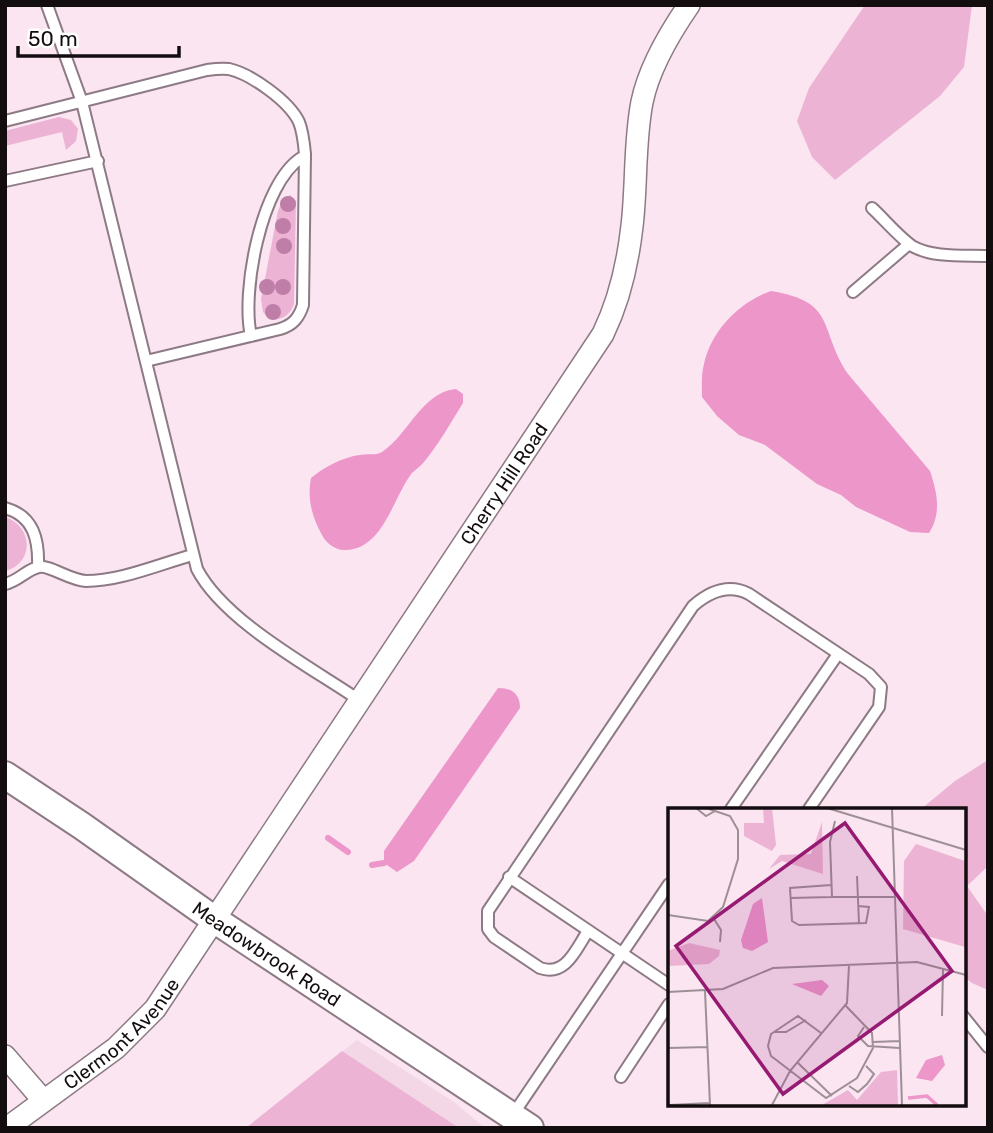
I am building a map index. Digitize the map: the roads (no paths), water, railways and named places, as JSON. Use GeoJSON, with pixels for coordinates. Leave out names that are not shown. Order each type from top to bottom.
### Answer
{"type":"FeatureCollection","features":[{"type":"Feature","properties":{"kind":"street","name":"Cherry Hill Road"},"geometry":{"type":"LineString","coordinates":[[215,920],[588,358],[612,316],[624,273],[632,225],[642,101],[653,69],[688,5]]}},
{"type":"Feature","properties":{"kind":"street","name":"Meadowbrook Road"},"geometry":{"type":"LineString","coordinates":[[5,775],[215,920],[521,1122]]}},
{"type":"Feature","properties":{"kind":"street","name":"Clermont Avenue"},"geometry":{"type":"LineString","coordinates":[[7,1128],[116,1048],[137,1029],[155,1009],[215,920]]}},
{"type":"Feature","properties":{"kind":"street"},"geometry":{"type":"LineString","coordinates":[[5,1056],[43,1100]]}},
{"type":"Feature","properties":{"kind":"lane"},"geometry":{"type":"LineString","coordinates":[[47,5],[82,102],[193,555],[205,584],[227,608],[256,630],[359,700]]}},
{"type":"Feature","properties":{"kind":"lane"},"geometry":{"type":"LineString","coordinates":[[5,121],[207,70],[225,68],[260,84],[291,110],[299,121],[305,159],[303,305],[296,320],[288,326],[146,361]]}},
{"type":"Feature","properties":{"kind":"lane"},"geometry":{"type":"LineString","coordinates":[[251,336],[247,304],[266,210],[289,167],[301,158],[305,159]]}},
{"type":"Feature","properties":{"kind":"lane"},"geometry":{"type":"LineString","coordinates":[[5,181],[97,162]]}},
{"type":"Feature","properties":{"kind":"lane"},"geometry":{"type":"LineString","coordinates":[[872,208],[909,244],[930,253],[988,256]]}},
{"type":"Feature","properties":{"kind":"lane"},"geometry":{"type":"LineString","coordinates":[[853,292],[909,244]]}},
{"type":"Feature","properties":{"kind":"lane"},"geometry":{"type":"LineString","coordinates":[[5,508],[19,513],[34,531],[38,544],[38,567]]}},
{"type":"Feature","properties":{"kind":"lane"},"geometry":{"type":"LineString","coordinates":[[5,584],[21,579],[38,567],[48,567],[78,580],[96,580],[193,555]]}},
{"type":"Feature","properties":{"kind":"lane"},"geometry":{"type":"LineString","coordinates":[[589,931],[566,964],[559,970],[549,971],[540,968],[494,937],[488,929],[488,911],[693,606],[703,597],[722,590],[741,590],[876,680],[881,687],[879,707],[810,808]]}},
{"type":"Feature","properties":{"kind":"lane"},"geometry":{"type":"LineString","coordinates":[[733,808],[838,654]]}},
{"type":"Feature","properties":{"kind":"lane"},"geometry":{"type":"LineString","coordinates":[[509,877],[668,984]]}},
{"type":"Feature","properties":{"kind":"lane"},"geometry":{"type":"LineString","coordinates":[[521,1122],[622,954],[668,885]]}},
{"type":"Feature","properties":{"kind":"lane"},"geometry":{"type":"LineString","coordinates":[[621,1077],[668,1006]]}},
{"type":"Feature","properties":{"kind":"lane"},"geometry":{"type":"LineString","coordinates":[[965,1018],[988,1047]]}},
{"type":"Feature","properties":{"kind":"waterway"},"geometry":{"type":"LineString","coordinates":[[328,838],[348,852]]}},
{"type":"Feature","properties":{"kind":"waterway"},"geometry":{"type":"LineString","coordinates":[[372,865],[384,863]]}}]}
